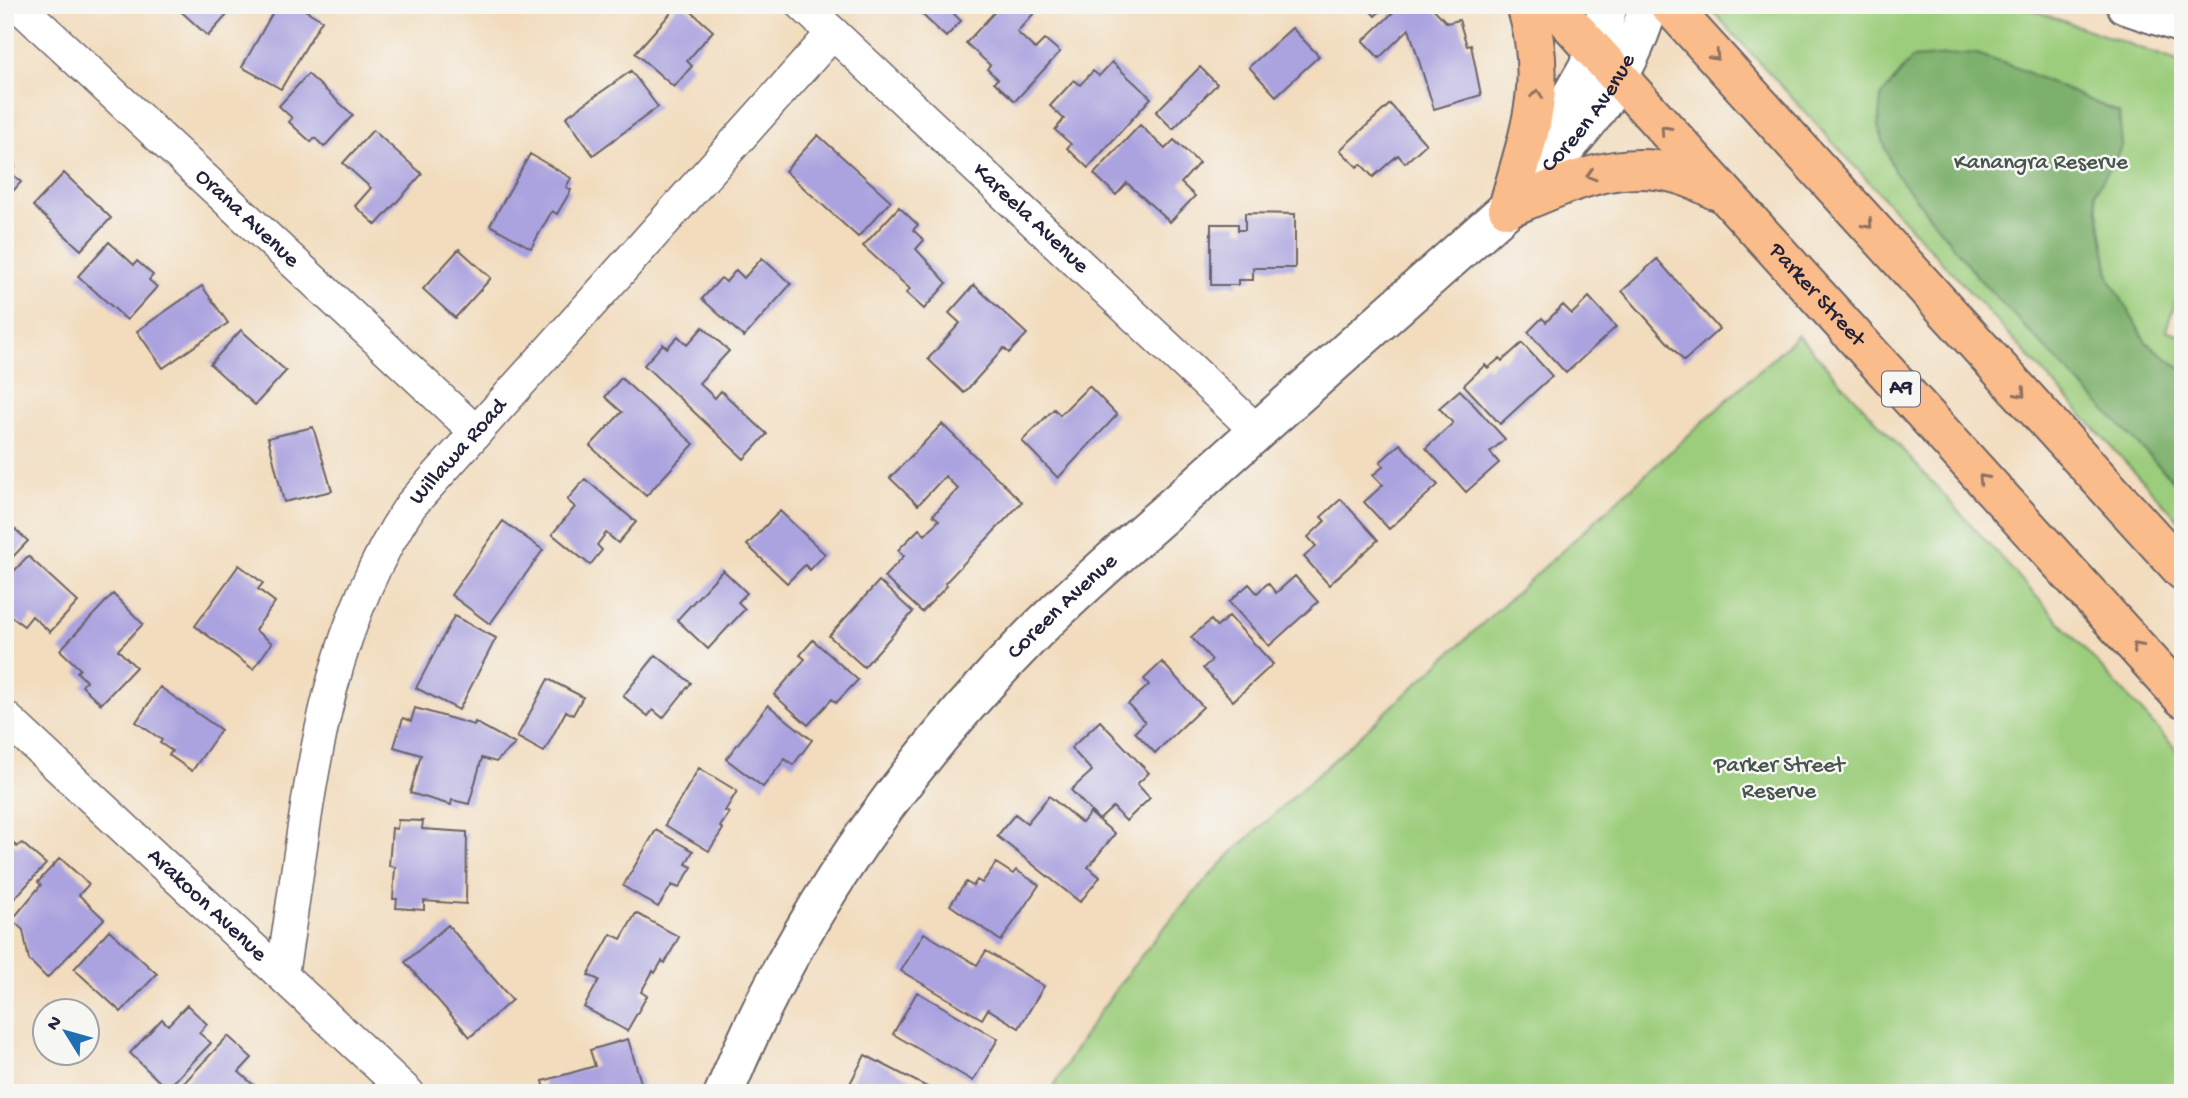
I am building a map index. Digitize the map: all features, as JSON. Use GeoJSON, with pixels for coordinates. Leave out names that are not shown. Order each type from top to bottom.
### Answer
{"type":"FeatureCollection","features":[{"type":"Feature","properties":{"kind":"highway"},"geometry":{"type":"LineString","coordinates":[[1508,208],[1535,106],[1539,71],[1526,5]]}},
{"type":"Feature","properties":{"kind":"highway","name":"A9"},"geometry":{"type":"LineString","coordinates":[[1553,5],[1608,66]]}},
{"type":"Feature","properties":{"kind":"highway"},"geometry":{"type":"LineString","coordinates":[[1669,5],[2183,571]]}},
{"type":"Feature","properties":{"kind":"highway","name":"Parker Street"},"geometry":{"type":"LineString","coordinates":[[1608,66],[2183,698]]}},
{"type":"Feature","properties":{"kind":"highway"},"geometry":{"type":"LineString","coordinates":[[1508,208],[1590,175],[1622,167],[1678,174],[1701,181],[1726,196]]}},
{"type":"Feature","properties":{"kind":"street","name":"Orana Avenue"},"geometry":{"type":"LineString","coordinates":[[18,5],[476,432]]}},
{"type":"Feature","properties":{"kind":"street","name":"Kareela Avenue"},"geometry":{"type":"LineString","coordinates":[[803,5],[1257,431]]}},
{"type":"Feature","properties":{"kind":"street","name":"Coreen Avenue"},"geometry":{"type":"LineString","coordinates":[[724,1093],[760,1012],[831,886],[876,820],[933,745],[1032,635],[1508,208],[1576,139],[1608,66],[1608,5]]}},
{"type":"Feature","properties":{"kind":"street","name":"Coreen Avenue"},"geometry":{"type":"LineString","coordinates":[[1608,66],[1639,40],[1649,5]]}},
{"type":"Feature","properties":{"kind":"street"},"geometry":{"type":"LineString","coordinates":[[2126,5],[2183,24]]}},
{"type":"Feature","properties":{"kind":"street","name":"Willawa Road"},"geometry":{"type":"LineString","coordinates":[[282,974],[325,709],[351,617],[382,551],[405,514],[476,432],[833,33]]}},
{"type":"Feature","properties":{"kind":"street","name":"Arakoon Avenue"},"geometry":{"type":"LineString","coordinates":[[5,717],[408,1093]]}},
{"type":"Feature","properties":{"kind":"green space","name":"Kanangra Reserve"},"geometry":{"type":"Polygon","coordinates":[[[1707,5],[2018,5],[2183,63],[2183,107],[2177,125],[2183,128],[2183,280],[2166,330],[2183,336],[2183,525],[1707,5]]]}},
{"type":"Feature","properties":{"kind":"green space"},"geometry":{"type":"Polygon","coordinates":[[[1974,53],[2017,68],[2119,113],[2122,146],[2095,193],[2110,279],[2146,342],[2183,370],[2183,491],[1979,279],[1894,171],[1878,127],[1881,97],[1912,58],[1974,53]]]}},
{"type":"Feature","properties":{"kind":"green space","name":"Parker Street Reserve"},"geometry":{"type":"Polygon","coordinates":[[[1798,335],[2183,757],[2183,1093],[1050,1093],[1089,1027],[1133,966],[1182,907],[1234,851],[1798,335]]]}},
{"type":"Feature","properties":{"kind":"building"},"geometry":{"type":"Polygon","coordinates":[[[174,5],[236,5],[208,36],[174,5]]]}},
{"type":"Feature","properties":{"kind":"building"},"geometry":{"type":"Polygon","coordinates":[[[277,5],[296,5],[322,20],[281,89],[242,67],[277,5]]]}},
{"type":"Feature","properties":{"kind":"building"},"geometry":{"type":"Polygon","coordinates":[[[678,5],[684,5],[713,31],[687,61],[692,66],[674,87],[635,53],[678,5]]]}},
{"type":"Feature","properties":{"kind":"building"},"geometry":{"type":"Polygon","coordinates":[[[912,5],[962,5],[954,14],[961,21],[946,37],[912,5]]]}},
{"type":"Feature","properties":{"kind":"building"},"geometry":{"type":"Polygon","coordinates":[[[1001,5],[1028,5],[1035,12],[1017,32],[1035,49],[1045,39],[1060,52],[1015,101],[994,82],[998,79],[987,69],[990,65],[966,43],[1001,5]]]}},
{"type":"Feature","properties":{"kind":"building"},"geometry":{"type":"Polygon","coordinates":[[[1365,5],[1387,5],[1375,16],[1365,5]]]}},
{"type":"Feature","properties":{"kind":"building"},"geometry":{"type":"Polygon","coordinates":[[[1401,5],[1430,5],[1447,23],[1459,20],[1467,46],[1471,45],[1481,95],[1434,109],[1409,29],[1379,58],[1363,41],[1401,5]]]}},
{"type":"Feature","properties":{"kind":"building"},"geometry":{"type":"Polygon","coordinates":[[[1292,28],[1319,56],[1276,96],[1249,67],[1292,28]]]}},
{"type":"Feature","properties":{"kind":"building"},"geometry":{"type":"Polygon","coordinates":[[[1112,62],[1151,98],[1088,168],[1067,148],[1071,144],[1055,130],[1064,119],[1050,106],[1074,80],[1080,85],[1093,71],[1099,76],[1112,62]]]}},
{"type":"Feature","properties":{"kind":"building"},"geometry":{"type":"Polygon","coordinates":[[[1200,67],[1217,84],[1173,129],[1156,112],[1200,67]]]}},
{"type":"Feature","properties":{"kind":"building"},"geometry":{"type":"Polygon","coordinates":[[[631,71],[658,107],[593,155],[566,117],[631,71]]]}},
{"type":"Feature","properties":{"kind":"building"},"geometry":{"type":"Polygon","coordinates":[[[308,74],[353,115],[324,147],[315,138],[311,142],[289,122],[292,118],[279,106],[308,74]]]}},
{"type":"Feature","properties":{"kind":"building"},"geometry":{"type":"Polygon","coordinates":[[[1390,104],[1426,144],[1405,163],[1398,155],[1373,177],[1361,164],[1357,167],[1340,150],[1390,104]]]}},
{"type":"Feature","properties":{"kind":"building"},"geometry":{"type":"Polygon","coordinates":[[[1140,125],[1165,149],[1174,140],[1199,163],[1181,183],[1195,196],[1170,222],[1127,183],[1116,195],[1094,174],[1140,125]]]}},
{"type":"Feature","properties":{"kind":"building"},"geometry":{"type":"Polygon","coordinates":[[[373,130],[422,174],[376,225],[355,206],[371,188],[343,163],[373,130]]]}},
{"type":"Feature","properties":{"kind":"building"},"geometry":{"type":"Polygon","coordinates":[[[818,135],[891,201],[858,237],[785,171],[818,135]]]}},
{"type":"Feature","properties":{"kind":"building"},"geometry":{"type":"Polygon","coordinates":[[[530,154],[571,178],[566,187],[571,190],[557,214],[552,211],[531,248],[490,225],[530,154]]]}},
{"type":"Feature","properties":{"kind":"building"},"geometry":{"type":"Polygon","coordinates":[[[5,158],[15,167],[10,172],[21,182],[5,200],[5,158]]]}},
{"type":"Feature","properties":{"kind":"building"},"geometry":{"type":"Polygon","coordinates":[[[64,173],[111,218],[81,250],[33,206],[64,173]]]}},
{"type":"Feature","properties":{"kind":"building"},"geometry":{"type":"Polygon","coordinates":[[[899,207],[918,225],[913,230],[924,240],[916,249],[947,283],[924,309],[906,293],[910,289],[863,246],[899,207]]]}},
{"type":"Feature","properties":{"kind":"building"},"geometry":{"type":"Polygon","coordinates":[[[1245,213],[1295,214],[1295,268],[1253,268],[1253,280],[1238,280],[1238,285],[1211,285],[1211,224],[1238,224],[1238,230],[1245,230],[1245,213]]]}},
{"type":"Feature","properties":{"kind":"building"},"geometry":{"type":"Polygon","coordinates":[[[109,242],[134,265],[137,261],[153,275],[149,280],[157,287],[127,320],[78,276],[109,242]]]}},
{"type":"Feature","properties":{"kind":"building"},"geometry":{"type":"Polygon","coordinates":[[[459,249],[491,278],[455,318],[423,289],[459,249]]]}},
{"type":"Feature","properties":{"kind":"building"},"geometry":{"type":"Polygon","coordinates":[[[762,258],[791,284],[744,337],[702,299],[721,278],[726,282],[736,270],[744,278],[762,258]]]}},
{"type":"Feature","properties":{"kind":"building"},"geometry":{"type":"Polygon","coordinates":[[[1657,259],[1719,329],[1684,361],[1622,291],[1657,259]]]}},
{"type":"Feature","properties":{"kind":"building"},"geometry":{"type":"Polygon","coordinates":[[[974,285],[1027,334],[1009,353],[1004,348],[964,393],[928,359],[960,323],[949,313],[974,285]]]}},
{"type":"Feature","properties":{"kind":"building"},"geometry":{"type":"Polygon","coordinates":[[[202,286],[228,323],[163,368],[137,331],[202,286]]]}},
{"type":"Feature","properties":{"kind":"building"},"geometry":{"type":"Polygon","coordinates":[[[1589,297],[1616,327],[1566,373],[1528,332],[1542,318],[1546,322],[1563,305],[1572,314],[1589,297]]]}},
{"type":"Feature","properties":{"kind":"building"},"geometry":{"type":"Polygon","coordinates":[[[703,327],[729,351],[699,383],[715,398],[721,391],[767,434],[744,459],[644,365],[663,344],[667,348],[678,336],[687,345],[703,327]]]}},
{"type":"Feature","properties":{"kind":"building"},"geometry":{"type":"Polygon","coordinates":[[[241,330],[286,371],[255,405],[210,364],[241,330]]]}},
{"type":"Feature","properties":{"kind":"building"},"geometry":{"type":"Polygon","coordinates":[[[1522,343],[1552,376],[1500,424],[1464,385],[1485,365],[1488,368],[1500,358],[1502,361],[1522,343]]]}},
{"type":"Feature","properties":{"kind":"building"},"geometry":{"type":"Polygon","coordinates":[[[621,378],[694,444],[646,496],[590,446],[622,412],[605,397],[621,378]]]}},
{"type":"Feature","properties":{"kind":"building"},"geometry":{"type":"Polygon","coordinates":[[[1089,386],[1117,415],[1058,478],[1022,441],[1054,409],[1060,415],[1089,386]]]}},
{"type":"Feature","properties":{"kind":"building"},"geometry":{"type":"Polygon","coordinates":[[[1460,390],[1505,439],[1490,452],[1499,463],[1466,492],[1426,448],[1453,423],[1439,408],[1460,390]]]}},
{"type":"Feature","properties":{"kind":"building"},"geometry":{"type":"Polygon","coordinates":[[[942,424],[1022,502],[945,583],[947,586],[922,612],[884,577],[904,556],[898,550],[919,529],[925,535],[939,520],[933,515],[958,489],[945,476],[918,505],[890,478],[942,424]]]}},
{"type":"Feature","properties":{"kind":"building"},"geometry":{"type":"Polygon","coordinates":[[[313,427],[332,491],[284,502],[268,438],[313,427]]]}},
{"type":"Feature","properties":{"kind":"building"},"geometry":{"type":"Polygon","coordinates":[[[1400,444],[1438,485],[1389,529],[1364,502],[1383,485],[1373,475],[1384,466],[1380,462],[1400,444]]]}},
{"type":"Feature","properties":{"kind":"building"},"geometry":{"type":"Polygon","coordinates":[[[585,479],[636,522],[618,543],[606,533],[597,545],[602,550],[590,565],[552,534],[575,507],[567,500],[585,479]]]}},
{"type":"Feature","properties":{"kind":"building"},"geometry":{"type":"Polygon","coordinates":[[[1341,499],[1378,540],[1329,585],[1304,557],[1316,546],[1308,537],[1325,521],[1321,517],[1341,499]]]}},
{"type":"Feature","properties":{"kind":"building"},"geometry":{"type":"Polygon","coordinates":[[[780,511],[825,554],[810,570],[805,565],[787,583],[747,545],[780,511]]]}},
{"type":"Feature","properties":{"kind":"building"},"geometry":{"type":"Polygon","coordinates":[[[5,520],[28,541],[5,565],[5,520]]]}},
{"type":"Feature","properties":{"kind":"building"},"geometry":{"type":"Polygon","coordinates":[[[503,521],[543,550],[490,624],[451,595],[503,521]]]}},
{"type":"Feature","properties":{"kind":"building"},"geometry":{"type":"Polygon","coordinates":[[[28,556],[78,602],[50,632],[32,616],[24,626],[5,612],[5,581],[28,556]]]}},
{"type":"Feature","properties":{"kind":"building"},"geometry":{"type":"Polygon","coordinates":[[[239,565],[263,583],[258,589],[275,602],[255,630],[272,643],[253,669],[195,626],[239,565]]]}},
{"type":"Feature","properties":{"kind":"building"},"geometry":{"type":"Polygon","coordinates":[[[723,570],[747,593],[738,602],[745,609],[708,649],[677,620],[723,570]]]}},
{"type":"Feature","properties":{"kind":"building"},"geometry":{"type":"Polygon","coordinates":[[[1295,576],[1318,602],[1269,646],[1229,602],[1249,584],[1257,593],[1268,583],[1276,593],[1295,576]]]}},
{"type":"Feature","properties":{"kind":"building"},"geometry":{"type":"Polygon","coordinates":[[[879,581],[913,612],[864,667],[829,636],[879,581]]]}},
{"type":"Feature","properties":{"kind":"building"},"geometry":{"type":"Polygon","coordinates":[[[113,594],[143,624],[118,650],[136,667],[101,704],[82,686],[86,681],[77,672],[80,669],[60,650],[113,594]]]}},
{"type":"Feature","properties":{"kind":"building"},"geometry":{"type":"Polygon","coordinates":[[[454,616],[496,638],[459,710],[416,688],[454,616]]]}},
{"type":"Feature","properties":{"kind":"building"},"geometry":{"type":"Polygon","coordinates":[[[1229,616],[1273,664],[1233,701],[1203,668],[1212,660],[1191,637],[1211,620],[1217,627],[1229,616]]]}},
{"type":"Feature","properties":{"kind":"building"},"geometry":{"type":"Polygon","coordinates":[[[813,640],[858,680],[836,703],[832,699],[808,725],[774,695],[805,659],[800,655],[813,640]]]}},
{"type":"Feature","properties":{"kind":"building"},"geometry":{"type":"Polygon","coordinates":[[[656,655],[691,683],[663,718],[653,710],[648,716],[623,696],[656,655]]]}},
{"type":"Feature","properties":{"kind":"building"},"geometry":{"type":"Polygon","coordinates":[[[1162,662],[1203,707],[1155,753],[1135,732],[1145,722],[1128,704],[1149,685],[1144,679],[1162,662]]]}},
{"type":"Feature","properties":{"kind":"building"},"geometry":{"type":"Polygon","coordinates":[[[548,679],[583,697],[573,715],[566,711],[544,752],[517,737],[548,679]]]}},
{"type":"Feature","properties":{"kind":"building"},"geometry":{"type":"Polygon","coordinates":[[[160,687],[221,730],[192,771],[169,755],[172,751],[160,743],[162,740],[136,722],[160,687]]]}},
{"type":"Feature","properties":{"kind":"building"},"geometry":{"type":"Polygon","coordinates":[[[768,705],[812,740],[793,765],[785,759],[763,787],[726,759],[768,705]]]}},
{"type":"Feature","properties":{"kind":"building"},"geometry":{"type":"Polygon","coordinates":[[[415,708],[474,725],[475,722],[515,744],[496,762],[482,758],[469,804],[452,800],[451,805],[410,793],[421,755],[394,747],[403,718],[411,721],[415,708]]]}},
{"type":"Feature","properties":{"kind":"building"},"geometry":{"type":"Polygon","coordinates":[[[1100,721],[1149,773],[1137,784],[1150,798],[1126,821],[1113,807],[1099,820],[1071,790],[1092,771],[1071,748],[1100,721]]]}},
{"type":"Feature","properties":{"kind":"building"},"geometry":{"type":"Polygon","coordinates":[[[699,768],[737,791],[725,811],[729,813],[720,827],[723,829],[709,851],[665,825],[699,768]]]}},
{"type":"Feature","properties":{"kind":"building"},"geometry":{"type":"Polygon","coordinates":[[[1049,796],[1082,823],[1090,813],[1115,834],[1088,867],[1100,877],[1080,902],[997,836],[1015,814],[1027,823],[1049,796]]]}},
{"type":"Feature","properties":{"kind":"building"},"geometry":{"type":"Polygon","coordinates":[[[398,820],[423,821],[422,829],[467,832],[466,904],[424,901],[424,910],[396,908],[397,899],[393,899],[395,867],[389,866],[392,828],[397,829],[398,820]]]}},
{"type":"Feature","properties":{"kind":"building"},"geometry":{"type":"Polygon","coordinates":[[[656,830],[693,851],[686,864],[692,867],[679,888],[672,885],[658,907],[623,886],[656,830]]]}},
{"type":"Feature","properties":{"kind":"building"},"geometry":{"type":"Polygon","coordinates":[[[22,843],[46,864],[5,909],[5,847],[8,850],[14,844],[17,847],[22,843]]]}},
{"type":"Feature","properties":{"kind":"building"},"geometry":{"type":"Polygon","coordinates":[[[60,858],[89,884],[79,895],[104,919],[47,978],[29,960],[23,930],[12,920],[41,885],[38,882],[60,858]]]}},
{"type":"Feature","properties":{"kind":"building"},"geometry":{"type":"Polygon","coordinates":[[[996,863],[1013,874],[1016,870],[1039,885],[1001,941],[950,905],[966,882],[973,886],[977,880],[982,883],[996,863]]]}},
{"type":"Feature","properties":{"kind":"building"},"geometry":{"type":"Polygon","coordinates":[[[636,913],[679,937],[665,963],[662,961],[655,973],[653,971],[641,992],[647,996],[627,1031],[584,1007],[599,980],[588,975],[611,934],[621,939],[636,913]]]}},
{"type":"Feature","properties":{"kind":"building"},"geometry":{"type":"Polygon","coordinates":[[[448,925],[512,1000],[470,1037],[405,962],[448,925]]]}},
{"type":"Feature","properties":{"kind":"building"},"geometry":{"type":"Polygon","coordinates":[[[109,930],[157,974],[121,1012],[74,969],[109,930]]]}},
{"type":"Feature","properties":{"kind":"building"},"geometry":{"type":"Polygon","coordinates":[[[924,933],[977,965],[986,951],[1044,986],[1019,1028],[988,1009],[982,1019],[901,971],[924,933]]]}},
{"type":"Feature","properties":{"kind":"building"},"geometry":{"type":"Polygon","coordinates":[[[917,992],[998,1039],[973,1081],[893,1034],[917,992]]]}},
{"type":"Feature","properties":{"kind":"building"},"geometry":{"type":"Polygon","coordinates":[[[187,1005],[207,1024],[199,1033],[211,1043],[167,1089],[130,1053],[162,1019],[168,1025],[187,1005]]]}},
{"type":"Feature","properties":{"kind":"building"},"geometry":{"type":"Polygon","coordinates":[[[228,1036],[252,1058],[239,1072],[259,1090],[257,1093],[191,1093],[182,1085],[228,1036]]]}},
{"type":"Feature","properties":{"kind":"building"},"geometry":{"type":"Polygon","coordinates":[[[628,1039],[642,1086],[623,1093],[546,1093],[543,1081],[595,1066],[590,1050],[628,1039]]]}},
{"type":"Feature","properties":{"kind":"building"},"geometry":{"type":"Polygon","coordinates":[[[865,1055],[929,1088],[927,1093],[845,1093],[865,1055]]]}}]}
